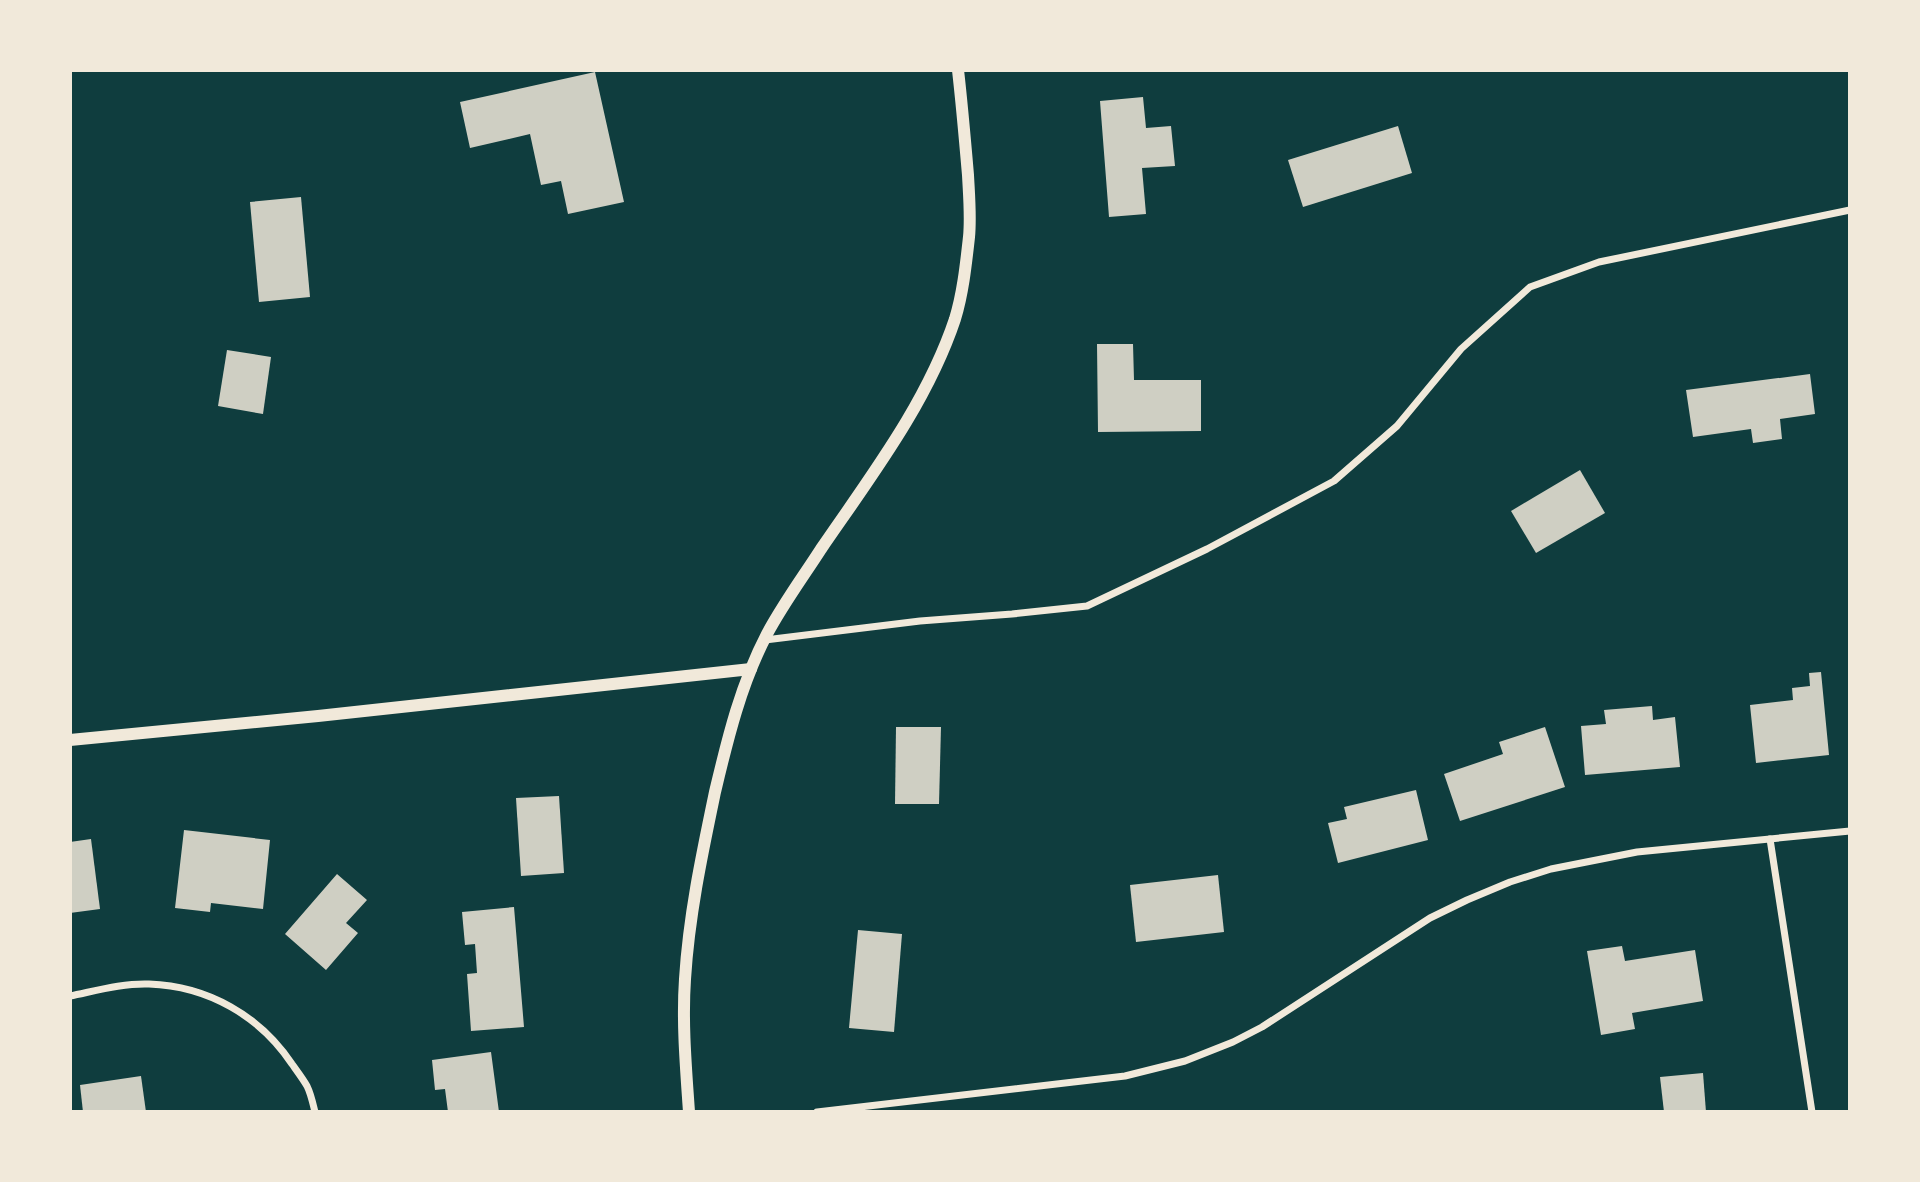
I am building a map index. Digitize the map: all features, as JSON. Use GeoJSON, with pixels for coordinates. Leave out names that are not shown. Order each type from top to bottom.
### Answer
{"type":"FeatureCollection","features":[{"type":"Feature","properties":{"kind":"street"},"geometry":{"type":"LineString","coordinates":[[690,1112],[685,1053],[685,981],[690,927],[699,869],[727,740],[738,704],[764,640],[787,600],[885,456],[910,414],[943,351],[955,316],[970,233],[968,177],[958,70]]}},
{"type":"Feature","properties":{"kind":"street"},"geometry":{"type":"LineString","coordinates":[[764,640],[920,621],[1087,606],[1207,549],[1334,481],[1397,426],[1461,349],[1530,287],[1599,261],[1850,211]]}},
{"type":"Feature","properties":{"kind":"street"},"geometry":{"type":"LineString","coordinates":[[70,740],[751,669]]}},
{"type":"Feature","properties":{"kind":"street"},"geometry":{"type":"LineString","coordinates":[[817,1112],[1125,1076],[1185,1061],[1262,1027],[1430,918],[1510,882],[1551,869],[1637,852],[1850,831]]}},
{"type":"Feature","properties":{"kind":"street"},"geometry":{"type":"LineString","coordinates":[[1770,839],[1812,1112]]}},
{"type":"Feature","properties":{"kind":"street"},"geometry":{"type":"LineString","coordinates":[[70,996],[146,984],[179,986],[225,1003],[262,1028],[286,1055],[307,1086],[315,1112]]}},
{"type":"Feature","properties":{"kind":"building"},"geometry":{"type":"Polygon","coordinates":[[[595,72],[624,202],[568,214],[561,181],[541,185],[530,134],[470,148],[460,102],[595,72]]]}},
{"type":"Feature","properties":{"kind":"building"},"geometry":{"type":"Polygon","coordinates":[[[1143,97],[1146,128],[1171,126],[1175,166],[1142,168],[1146,214],[1109,217],[1100,101],[1143,97]]]}},
{"type":"Feature","properties":{"kind":"building"},"geometry":{"type":"Polygon","coordinates":[[[1398,126],[1412,173],[1303,207],[1288,160],[1398,126]]]}},
{"type":"Feature","properties":{"kind":"building"},"geometry":{"type":"Polygon","coordinates":[[[301,197],[310,297],[259,302],[250,202],[301,197]]]}},
{"type":"Feature","properties":{"kind":"building"},"geometry":{"type":"Polygon","coordinates":[[[1097,344],[1133,344],[1134,380],[1201,380],[1201,431],[1098,432],[1097,344]]]}},
{"type":"Feature","properties":{"kind":"building"},"geometry":{"type":"Polygon","coordinates":[[[227,350],[271,357],[263,414],[218,406],[227,350]]]}},
{"type":"Feature","properties":{"kind":"building"},"geometry":{"type":"Polygon","coordinates":[[[1810,374],[1815,414],[1780,419],[1782,439],[1753,443],[1751,429],[1693,437],[1686,390],[1810,374]]]}},
{"type":"Feature","properties":{"kind":"building"},"geometry":{"type":"Polygon","coordinates":[[[1580,470],[1605,513],[1536,553],[1511,511],[1580,470]]]}},
{"type":"Feature","properties":{"kind":"building"},"geometry":{"type":"Polygon","coordinates":[[[1821,672],[1829,755],[1756,763],[1750,705],[1793,700],[1792,688],[1810,686],[1809,673],[1821,672]]]}},
{"type":"Feature","properties":{"kind":"building"},"geometry":{"type":"Polygon","coordinates":[[[1652,706],[1653,720],[1675,717],[1680,767],[1585,775],[1581,726],[1606,724],[1604,710],[1652,706]]]}},
{"type":"Feature","properties":{"kind":"building"},"geometry":{"type":"Polygon","coordinates":[[[896,727],[941,727],[939,804],[895,804],[896,727]]]}},
{"type":"Feature","properties":{"kind":"building"},"geometry":{"type":"Polygon","coordinates":[[[1545,727],[1565,787],[1460,821],[1444,774],[1503,754],[1499,742],[1545,727]]]}},
{"type":"Feature","properties":{"kind":"building"},"geometry":{"type":"Polygon","coordinates":[[[1416,790],[1428,840],[1338,863],[1328,823],[1347,819],[1344,807],[1416,790]]]}},
{"type":"Feature","properties":{"kind":"building"},"geometry":{"type":"Polygon","coordinates":[[[559,796],[564,873],[521,876],[516,798],[559,796]]]}},
{"type":"Feature","properties":{"kind":"building"},"geometry":{"type":"Polygon","coordinates":[[[184,830],[270,840],[263,909],[211,903],[210,912],[175,908],[184,830]]]}},
{"type":"Feature","properties":{"kind":"building"},"geometry":{"type":"Polygon","coordinates":[[[91,839],[100,909],[70,913],[70,842],[91,839]]]}},
{"type":"Feature","properties":{"kind":"building"},"geometry":{"type":"Polygon","coordinates":[[[337,874],[367,900],[346,923],[358,933],[326,970],[285,934],[337,874]]]}},
{"type":"Feature","properties":{"kind":"building"},"geometry":{"type":"Polygon","coordinates":[[[1218,875],[1224,932],[1136,942],[1130,885],[1218,875]]]}},
{"type":"Feature","properties":{"kind":"building"},"geometry":{"type":"Polygon","coordinates":[[[514,907],[524,1027],[471,1031],[467,974],[477,973],[475,944],[465,945],[462,912],[514,907]]]}},
{"type":"Feature","properties":{"kind":"building"},"geometry":{"type":"Polygon","coordinates":[[[858,930],[902,934],[894,1032],[849,1028],[858,930]]]}},
{"type":"Feature","properties":{"kind":"building"},"geometry":{"type":"Polygon","coordinates":[[[1622,946],[1625,961],[1695,950],[1703,1001],[1632,1013],[1635,1029],[1601,1035],[1587,951],[1622,946]]]}},
{"type":"Feature","properties":{"kind":"building"},"geometry":{"type":"Polygon","coordinates":[[[491,1052],[499,1112],[448,1112],[445,1089],[435,1090],[432,1060],[491,1052]]]}},
{"type":"Feature","properties":{"kind":"building"},"geometry":{"type":"Polygon","coordinates":[[[1703,1073],[1706,1112],[1664,1112],[1660,1077],[1703,1073]]]}},
{"type":"Feature","properties":{"kind":"building"},"geometry":{"type":"Polygon","coordinates":[[[141,1076],[146,1112],[83,1112],[80,1085],[141,1076]]]}}]}
